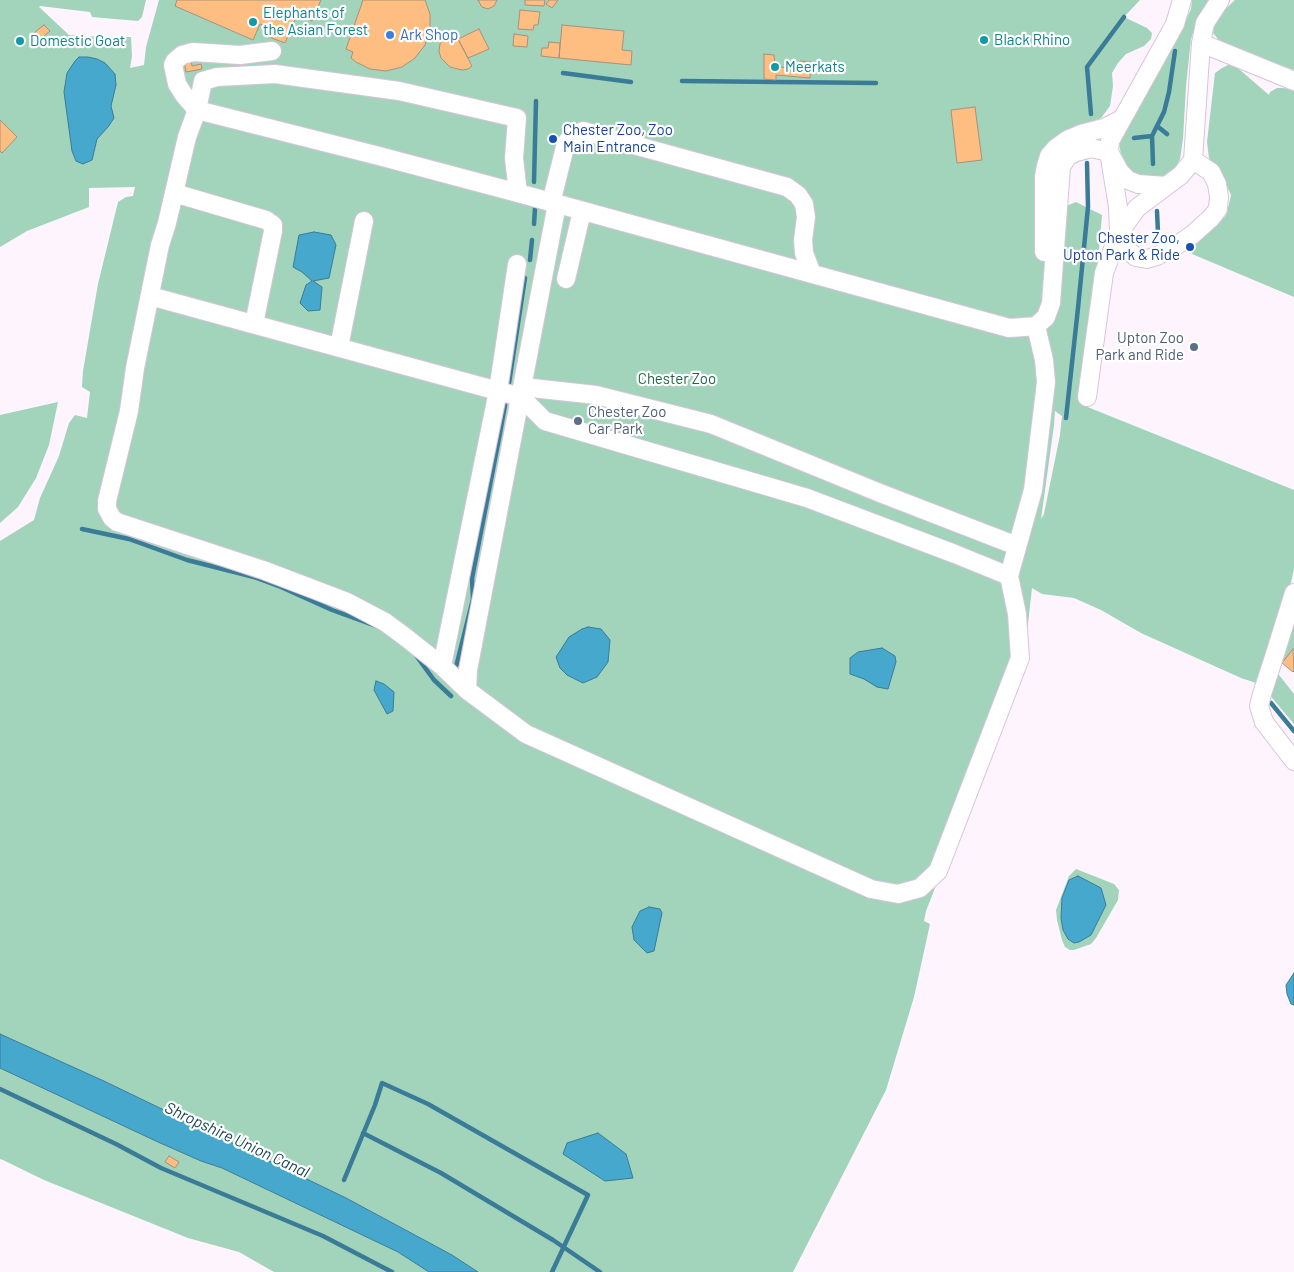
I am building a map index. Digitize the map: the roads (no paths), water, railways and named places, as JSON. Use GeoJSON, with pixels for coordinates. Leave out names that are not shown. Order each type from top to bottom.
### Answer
{"type":"FeatureCollection","features":[{"type":"Feature","properties":{"kind":"street"},"geometry":{"type":"LineString","coordinates":[[1182,0],[1175,24],[1110,141],[1109,152],[1118,207],[1119,232],[1125,248],[1136,257],[1147,259],[1174,247],[1192,235],[1218,209],[1219,197],[1211,172],[1193,160]]}},
{"type":"Feature","properties":{"kind":"street"},"geometry":{"type":"LineString","coordinates":[[1087,397],[1104,273],[1119,232],[1137,208],[1181,175],[1193,160],[1201,43],[1205,23],[1220,0]]}},
{"type":"Feature","properties":{"kind":"street"},"geometry":{"type":"LineString","coordinates":[[1201,43],[1294,81]]}},
{"type":"Feature","properties":{"kind":"street"},"geometry":{"type":"LineString","coordinates":[[272,51],[240,56],[192,52],[182,54],[173,65],[178,84],[184,95],[197,110],[518,193],[1009,328],[1030,327],[1046,317],[1051,302],[1061,167],[1067,157],[1076,152],[1091,148],[1109,152],[1120,172],[1128,180],[1138,184],[1166,186]]}},
{"type":"Feature","properties":{"kind":"street"},"geometry":{"type":"LineString","coordinates":[[518,193],[514,158],[517,118],[399,91],[274,74],[216,77],[203,81],[197,110],[187,137],[160,245],[135,368],[129,411],[107,501],[107,509],[112,518],[117,522],[263,570],[347,602],[385,622],[404,636],[442,666],[466,690],[526,734],[871,889],[898,894],[920,888],[938,871],[1020,658],[1017,614],[1009,576],[1033,490],[1046,382],[1044,360],[1030,327]]}},
{"type":"Feature","properties":{"kind":"street"},"geometry":{"type":"LineString","coordinates":[[1030,327],[1040,310],[1044,291],[1044,177],[1049,156],[1067,140],[1104,128],[1122,119]]}},
{"type":"Feature","properties":{"kind":"street"},"geometry":{"type":"LineString","coordinates":[[466,690],[468,670],[522,392],[566,143],[571,137],[583,131],[787,187],[798,195],[804,204],[806,217],[804,253],[812,274]]}},
{"type":"Feature","properties":{"kind":"street"},"geometry":{"type":"LineString","coordinates":[[174,193],[266,220],[273,225],[270,250],[254,324]]}},
{"type":"Feature","properties":{"kind":"street"},"geometry":{"type":"LineString","coordinates":[[566,279],[582,211]]}},
{"type":"Feature","properties":{"kind":"street"},"geometry":{"type":"LineString","coordinates":[[339,347],[364,221]]}},
{"type":"Feature","properties":{"kind":"street"},"geometry":{"type":"LineString","coordinates":[[442,666],[498,391],[517,264]]}},
{"type":"Feature","properties":{"kind":"street"},"geometry":{"type":"LineString","coordinates":[[150,296],[498,391],[596,395],[711,424],[880,493],[1018,546]]}},
{"type":"Feature","properties":{"kind":"street"},"geometry":{"type":"LineString","coordinates":[[522,392],[545,421],[807,498],[1009,576]]}},
{"type":"Feature","properties":{"kind":"street"},"geometry":{"type":"LineString","coordinates":[[1294,593],[1259,706],[1264,722],[1294,761]]}},
{"type":"Feature","properties":{"kind":"water"},"geometry":{"type":"Polygon","coordinates":[[[79,57],[97,59],[105,63],[115,74],[116,85],[111,106],[114,118],[97,139],[92,160],[83,164],[76,161],[72,151],[64,92],[67,73],[79,57]]]}},
{"type":"Feature","properties":{"kind":"water"},"geometry":{"type":"Polygon","coordinates":[[[314,232],[331,235],[336,245],[329,278],[313,281],[322,287],[320,310],[308,311],[300,303],[306,285],[312,281],[293,267],[299,235],[314,232]]]}},
{"type":"Feature","properties":{"kind":"water"},"geometry":{"type":"Polygon","coordinates":[[[588,627],[601,629],[610,640],[608,662],[597,677],[583,683],[567,675],[560,668],[556,657],[569,637],[588,627]]]}},
{"type":"Feature","properties":{"kind":"water"},"geometry":{"type":"Polygon","coordinates":[[[882,648],[895,656],[896,662],[888,689],[877,687],[864,679],[850,674],[850,658],[858,652],[882,648]]]}},
{"type":"Feature","properties":{"kind":"water"},"geometry":{"type":"Polygon","coordinates":[[[376,681],[384,684],[394,692],[393,711],[387,714],[374,690],[376,681]]]}},
{"type":"Feature","properties":{"kind":"water"},"geometry":{"type":"Polygon","coordinates":[[[1078,876],[1101,888],[1106,905],[1091,935],[1074,943],[1068,939],[1063,930],[1061,918],[1062,898],[1069,880],[1078,876]]]}},
{"type":"Feature","properties":{"kind":"water"},"geometry":{"type":"Polygon","coordinates":[[[649,907],[660,909],[662,913],[654,951],[647,953],[634,940],[632,927],[640,911],[649,907]]]}},
{"type":"Feature","properties":{"kind":"water"},"geometry":{"type":"Polygon","coordinates":[[[1294,973],[1294,1005],[1291,1004],[1287,994],[1286,985],[1294,973]]]}},
{"type":"Feature","properties":{"kind":"water"},"geometry":{"type":"Polygon","coordinates":[[[0,1034],[106,1082],[346,1198],[452,1255],[478,1272],[429,1272],[398,1252],[222,1168],[158,1142],[0,1068],[0,1034]]]}},
{"type":"Feature","properties":{"kind":"water"},"geometry":{"type":"Polygon","coordinates":[[[598,1133],[626,1154],[633,1178],[605,1181],[563,1154],[567,1143],[598,1133]]]}},
{"type":"Feature","properties":{"kind":"waterway"},"geometry":{"type":"LineString","coordinates":[[1091,114],[1087,67],[1124,17]]}},
{"type":"Feature","properties":{"kind":"waterway"},"geometry":{"type":"LineString","coordinates":[[1153,164],[1152,136],[1164,112],[1175,51]]}},
{"type":"Feature","properties":{"kind":"waterway"},"geometry":{"type":"LineString","coordinates":[[563,73],[631,82]]}},
{"type":"Feature","properties":{"kind":"waterway"},"geometry":{"type":"LineString","coordinates":[[682,81],[876,83]]}},
{"type":"Feature","properties":{"kind":"waterway"},"geometry":{"type":"LineString","coordinates":[[534,182],[536,101]]}},
{"type":"Feature","properties":{"kind":"waterway"},"geometry":{"type":"LineString","coordinates":[[1157,126],[1167,134]]}},
{"type":"Feature","properties":{"kind":"waterway"},"geometry":{"type":"LineString","coordinates":[[1134,138],[1152,136]]}},
{"type":"Feature","properties":{"kind":"waterway"},"geometry":{"type":"LineString","coordinates":[[1066,418],[1088,207],[1087,163]]}},
{"type":"Feature","properties":{"kind":"waterway"},"geometry":{"type":"LineString","coordinates":[[534,224],[535,208]]}},
{"type":"Feature","properties":{"kind":"waterway"},"geometry":{"type":"LineString","coordinates":[[1157,211],[1158,233]]}},
{"type":"Feature","properties":{"kind":"waterway"},"geometry":{"type":"LineString","coordinates":[[530,260],[532,240]]}},
{"type":"Feature","properties":{"kind":"waterway"},"geometry":{"type":"LineString","coordinates":[[509,383],[525,278]]}},
{"type":"Feature","properties":{"kind":"waterway"},"geometry":{"type":"LineString","coordinates":[[455,671],[473,599],[472,578],[505,405]]}},
{"type":"Feature","properties":{"kind":"waterway"},"geometry":{"type":"LineString","coordinates":[[82,529],[129,539],[187,560],[254,577],[332,610],[376,626]]}},
{"type":"Feature","properties":{"kind":"waterway"},"geometry":{"type":"LineString","coordinates":[[415,654],[434,680],[451,696]]}},
{"type":"Feature","properties":{"kind":"waterway"},"geometry":{"type":"LineString","coordinates":[[1271,703],[1294,731]]}},
{"type":"Feature","properties":{"kind":"waterway"},"geometry":{"type":"LineString","coordinates":[[344,1180],[375,1105],[382,1083],[428,1104],[588,1195],[552,1272]]}},
{"type":"Feature","properties":{"kind":"waterway"},"geometry":{"type":"LineString","coordinates":[[0,1089],[116,1144],[161,1168],[323,1236],[392,1272]]}},
{"type":"Feature","properties":{"kind":"waterway"},"geometry":{"type":"LineString","coordinates":[[363,1133],[441,1173],[553,1240],[600,1272]]}},
{"type":"Feature","properties":{"kind":"place","name":"Elephants of the Asian Forest"},"geometry":{"type":"Point","coordinates":[253,22]}},
{"type":"Feature","properties":{"kind":"place","name":"Ark Shop"},"geometry":{"type":"Point","coordinates":[390,35]}},
{"type":"Feature","properties":{"kind":"place","name":"Black Rhino"},"geometry":{"type":"Point","coordinates":[984,40]}},
{"type":"Feature","properties":{"kind":"place","name":"Domestic Goat"},"geometry":{"type":"Point","coordinates":[20,41]}},
{"type":"Feature","properties":{"kind":"place","name":"Meerkats"},"geometry":{"type":"Point","coordinates":[775,67]}},
{"type":"Feature","properties":{"kind":"place","name":"Chester Zoo, Zoo Main Entrance"},"geometry":{"type":"Point","coordinates":[553,139]}},
{"type":"Feature","properties":{"kind":"place","name":"Chester Zoo, Upton Park & Ride"},"geometry":{"type":"Point","coordinates":[1190,247]}},
{"type":"Feature","properties":{"kind":"place","name":"Upton Zoo Park and Ride"},"geometry":{"type":"Point","coordinates":[1194,347]}},
{"type":"Feature","properties":{"kind":"place","name":"Chester Zoo Car Park"},"geometry":{"type":"Point","coordinates":[578,421]}},
{"type":"Feature","properties":{"kind":"park label","name":"Chester Zoo"},"geometry":{"type":"Point","coordinates":[677,379]}},
{"type":"Feature","properties":{"kind":"water label","name":"Shropshire Union Canal"},"geometry":{"type":"Point","coordinates":[237,1140]}}]}
